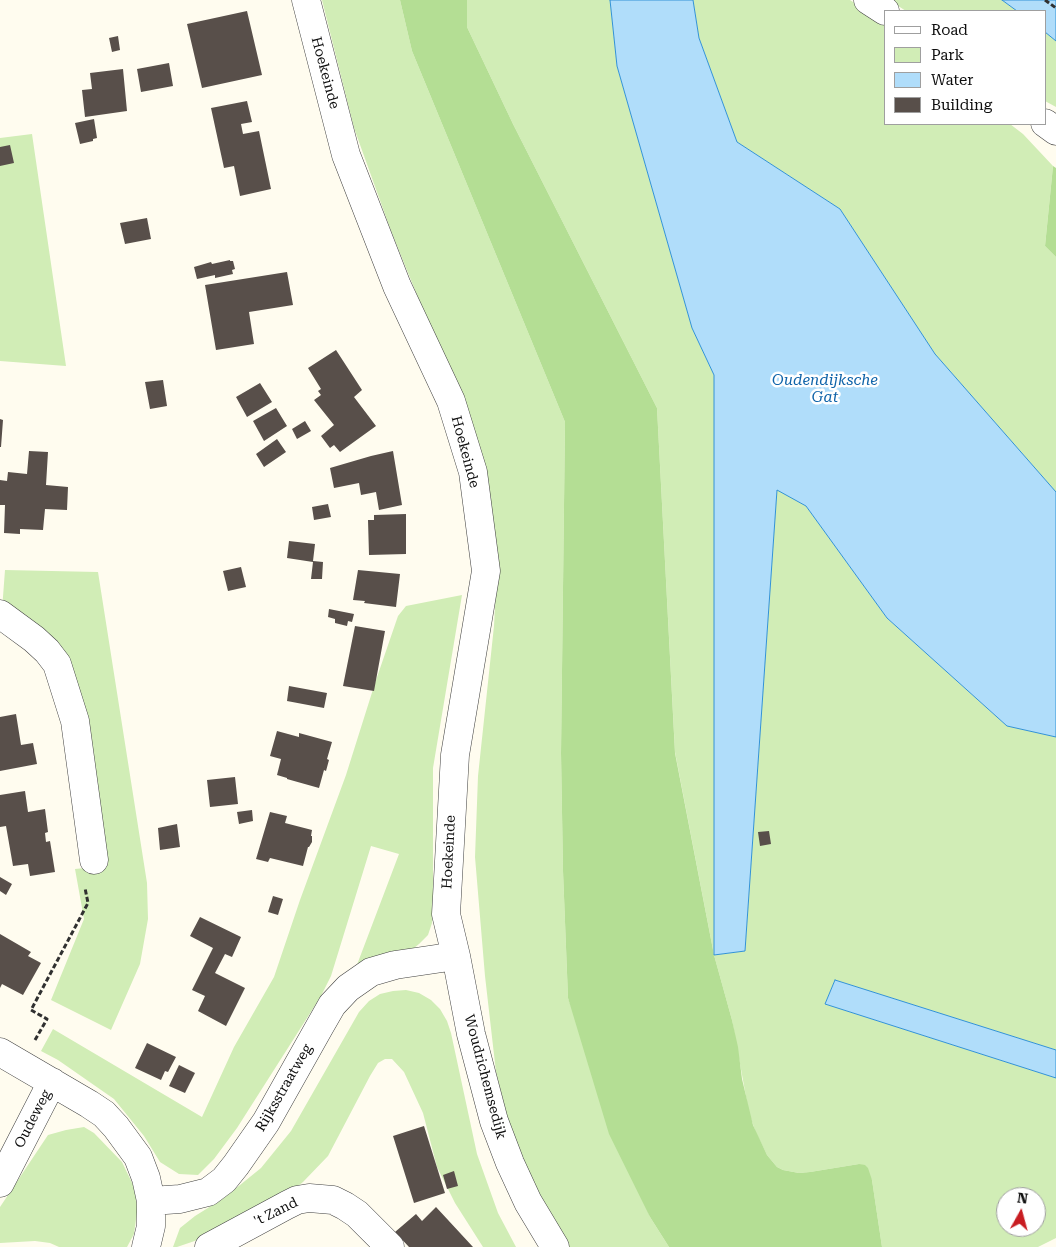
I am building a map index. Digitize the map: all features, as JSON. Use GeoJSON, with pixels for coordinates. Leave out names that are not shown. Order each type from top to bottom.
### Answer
{"type":"FeatureCollection","features":[{"type":"Feature","properties":{"kind":"street","name":"Hoekeinde"},"geometry":{"type":"LineString","coordinates":[[306,0],[346,155],[397,286],[451,401],[473,472],[486,571],[455,755],[446,914],[456,956]]}},
{"type":"Feature","properties":{"kind":"street"},"geometry":{"type":"LineString","coordinates":[[868,0],[884,11]]}},
{"type":"Feature","properties":{"kind":"street"},"geometry":{"type":"LineString","coordinates":[[0,614],[47,651],[57,664],[74,721],[94,860]]}},
{"type":"Feature","properties":{"kind":"street","name":"Rijksstraatweg"},"geometry":{"type":"LineString","coordinates":[[151,1201],[180,1199],[208,1192],[224,1180],[266,1122],[332,1006],[348,988],[371,972],[395,965],[456,956]]}},
{"type":"Feature","properties":{"kind":"street","name":"Woudrichemsedijk"},"geometry":{"type":"LineString","coordinates":[[456,956],[471,1034],[494,1121],[510,1163],[528,1202],[554,1247]]}},
{"type":"Feature","properties":{"kind":"street"},"geometry":{"type":"LineString","coordinates":[[11,1058],[104,1114],[116,1127],[138,1158],[146,1178],[151,1201],[150,1226],[146,1247]]}},
{"type":"Feature","properties":{"kind":"street","name":"Oudeweg"},"geometry":{"type":"LineString","coordinates":[[0,1183],[52,1082]]}},
{"type":"Feature","properties":{"kind":"street","name":"'t Zand"},"geometry":{"type":"LineString","coordinates":[[210,1247],[287,1204],[309,1198],[333,1200],[345,1206],[357,1214],[390,1247]]}},
{"type":"Feature","properties":{"kind":"path"},"geometry":{"type":"LineString","coordinates":[[1045,0],[1056,8]]}},
{"type":"Feature","properties":{"kind":"path"},"geometry":{"type":"LineString","coordinates":[[11,1058],[47,1019],[31,1010],[88,903],[82,862],[94,860]]}},
{"type":"Feature","properties":{"kind":"green space"},"geometry":{"type":"Polygon","coordinates":[[[322,0],[400,0],[412,51],[565,422],[561,753],[568,998],[650,1217],[669,1247],[567,1247],[517,1156],[496,1072],[485,976],[475,857],[478,776],[494,626],[497,567],[465,413],[391,231],[354,128],[322,0]]]}},
{"type":"Feature","properties":{"kind":"green space"},"geometry":{"type":"Polygon","coordinates":[[[400,0],[467,0],[467,27],[513,124],[657,408],[675,753],[714,955],[732,1020],[742,1079],[753,1125],[767,1155],[777,1167],[783,1170],[799,1173],[859,1164],[865,1165],[872,1180],[882,1247],[669,1247],[650,1217],[609,1134],[568,998],[561,753],[565,422],[412,51],[400,0]]]}},
{"type":"Feature","properties":{"kind":"green space"},"geometry":{"type":"Polygon","coordinates":[[[467,0],[610,0],[617,66],[692,328],[714,375],[714,955],[675,752],[657,408],[513,124],[467,27],[467,0]]]}},
{"type":"Feature","properties":{"kind":"green space"},"geometry":{"type":"Polygon","coordinates":[[[693,0],[850,0],[884,22],[884,125],[1011,125],[1023,134],[1053,166],[1045,246],[1056,257],[1056,492],[935,354],[840,209],[737,142],[699,38],[693,0]]]}},
{"type":"Feature","properties":{"kind":"green space"},"geometry":{"type":"Polygon","coordinates":[[[889,0],[1002,0],[1016,10],[904,10],[889,0]]]}},
{"type":"Feature","properties":{"kind":"green space"},"geometry":{"type":"Polygon","coordinates":[[[1046,33],[1056,41],[1056,107],[1046,102],[1046,33]]]}},
{"type":"Feature","properties":{"kind":"green space"},"geometry":{"type":"Polygon","coordinates":[[[32,134],[66,366],[0,361],[0,138],[32,134]]]}},
{"type":"Feature","properties":{"kind":"green space"},"geometry":{"type":"Polygon","coordinates":[[[1053,166],[1056,168],[1056,257],[1045,246],[1053,166]]]}},
{"type":"Feature","properties":{"kind":"green space"},"geometry":{"type":"Polygon","coordinates":[[[777,489],[806,506],[887,618],[1007,726],[1056,737],[1056,1050],[835,980],[825,1004],[1056,1078],[1056,1238],[1038,1247],[882,1247],[872,1180],[859,1164],[799,1173],[783,1170],[777,1167],[767,1155],[749,1113],[732,1020],[714,955],[745,951],[777,489]]]}},
{"type":"Feature","properties":{"kind":"green space"},"geometry":{"type":"Polygon","coordinates":[[[5,570],[98,572],[147,883],[148,919],[140,964],[111,1030],[51,1000],[84,919],[75,869],[104,866],[81,700],[2,610],[5,570]]]}},
{"type":"Feature","properties":{"kind":"green space"},"geometry":{"type":"Polygon","coordinates":[[[462,595],[433,768],[434,910],[428,935],[409,952],[355,970],[399,854],[371,846],[331,976],[321,996],[237,1128],[214,1159],[198,1175],[179,1174],[160,1162],[144,1136],[114,1099],[58,1060],[41,1051],[53,1029],[202,1117],[234,1047],[274,977],[346,775],[398,616],[406,606],[462,595]]]}},
{"type":"Feature","properties":{"kind":"green space"},"geometry":{"type":"Polygon","coordinates":[[[406,990],[419,993],[431,1000],[440,1009],[447,1021],[477,1154],[498,1213],[516,1247],[483,1247],[455,1203],[437,1167],[423,1113],[404,1072],[392,1059],[385,1059],[378,1063],[370,1076],[328,1156],[303,1182],[273,1206],[224,1231],[173,1247],[180,1228],[224,1198],[261,1168],[291,1131],[359,1012],[369,1001],[380,994],[406,990]]]}},
{"type":"Feature","properties":{"kind":"green space"},"geometry":{"type":"Polygon","coordinates":[[[84,1127],[94,1133],[122,1162],[136,1191],[137,1212],[134,1234],[127,1247],[59,1247],[50,1243],[35,1241],[0,1243],[0,1207],[48,1135],[84,1127]]]}},
{"type":"Feature","properties":{"kind":"water","name":"Oudendijksche Gat"},"geometry":{"type":"Polygon","coordinates":[[[610,0],[693,0],[699,38],[737,142],[840,209],[935,354],[1056,492],[1056,737],[1007,726],[887,618],[806,506],[777,490],[745,951],[714,955],[714,375],[692,328],[617,66],[610,0]]]}},
{"type":"Feature","properties":{"kind":"water"},"geometry":{"type":"Polygon","coordinates":[[[1002,0],[1056,0],[1056,41],[1046,33],[1046,10],[1016,10],[1002,0]]]}},
{"type":"Feature","properties":{"kind":"water"},"geometry":{"type":"Polygon","coordinates":[[[835,980],[1056,1050],[1056,1078],[825,1004],[835,980]]]}},
{"type":"Feature","properties":{"kind":"building"},"geometry":{"type":"Polygon","coordinates":[[[247,11],[262,75],[202,88],[187,24],[247,11]]]}},
{"type":"Feature","properties":{"kind":"building"},"geometry":{"type":"Polygon","coordinates":[[[118,36],[120,50],[112,52],[109,38],[118,36]]]}},
{"type":"Feature","properties":{"kind":"building"},"geometry":{"type":"Polygon","coordinates":[[[169,63],[173,86],[141,92],[137,69],[169,63]]]}},
{"type":"Feature","properties":{"kind":"building"},"geometry":{"type":"Polygon","coordinates":[[[123,69],[127,111],[85,117],[82,90],[92,89],[90,73],[123,69]]]}},
{"type":"Feature","properties":{"kind":"building"},"geometry":{"type":"Polygon","coordinates":[[[247,101],[252,122],[241,124],[243,134],[259,131],[271,189],[240,196],[234,166],[224,168],[211,108],[247,101]]]}},
{"type":"Feature","properties":{"kind":"building"},"geometry":{"type":"Polygon","coordinates":[[[94,119],[97,138],[80,144],[75,123],[94,119]]]}},
{"type":"Feature","properties":{"kind":"building"},"geometry":{"type":"Polygon","coordinates":[[[10,145],[14,163],[0,166],[0,147],[10,145]]]}},
{"type":"Feature","properties":{"kind":"building"},"geometry":{"type":"Polygon","coordinates":[[[147,218],[151,239],[125,244],[120,223],[147,218]]]}},
{"type":"Feature","properties":{"kind":"building"},"geometry":{"type":"Polygon","coordinates":[[[233,261],[235,269],[232,270],[233,274],[197,279],[194,267],[211,262],[212,264],[233,261]]]}},
{"type":"Feature","properties":{"kind":"building"},"geometry":{"type":"Polygon","coordinates":[[[287,272],[293,305],[249,312],[254,344],[216,350],[205,285],[287,272]]]}},
{"type":"Feature","properties":{"kind":"building"},"geometry":{"type":"Polygon","coordinates":[[[336,350],[362,390],[354,397],[376,426],[340,452],[334,445],[330,448],[321,436],[334,425],[314,400],[321,395],[318,391],[321,389],[308,368],[336,350]]]}},
{"type":"Feature","properties":{"kind":"building"},"geometry":{"type":"Polygon","coordinates":[[[163,380],[167,406],[150,409],[145,382],[163,380]]]}},
{"type":"Feature","properties":{"kind":"building"},"geometry":{"type":"Polygon","coordinates":[[[260,383],[272,402],[247,417],[236,397],[260,383]]]}},
{"type":"Feature","properties":{"kind":"building"},"geometry":{"type":"Polygon","coordinates":[[[276,408],[287,426],[264,441],[253,421],[276,408]]]}},
{"type":"Feature","properties":{"kind":"building"},"geometry":{"type":"Polygon","coordinates":[[[0,419],[3,420],[1,447],[0,447],[0,419]]]}},
{"type":"Feature","properties":{"kind":"building"},"geometry":{"type":"Polygon","coordinates":[[[305,421],[311,431],[297,439],[292,429],[305,421]]]}},
{"type":"Feature","properties":{"kind":"building"},"geometry":{"type":"Polygon","coordinates":[[[277,439],[286,452],[264,467],[256,454],[277,439]]]}},
{"type":"Feature","properties":{"kind":"building"},"geometry":{"type":"Polygon","coordinates":[[[29,451],[48,452],[46,485],[68,487],[67,510],[45,509],[43,530],[20,529],[20,534],[4,533],[5,505],[0,505],[0,480],[7,481],[8,472],[27,474],[29,451]]]}},
{"type":"Feature","properties":{"kind":"building"},"geometry":{"type":"Polygon","coordinates":[[[393,451],[402,505],[379,510],[376,492],[361,495],[359,483],[334,488],[330,468],[393,451]]]}},
{"type":"Feature","properties":{"kind":"building"},"geometry":{"type":"Polygon","coordinates":[[[328,504],[331,517],[314,520],[312,507],[328,504]]]}},
{"type":"Feature","properties":{"kind":"building"},"geometry":{"type":"Polygon","coordinates":[[[406,514],[406,554],[369,555],[368,520],[374,520],[374,515],[406,514]]]}},
{"type":"Feature","properties":{"kind":"building"},"geometry":{"type":"Polygon","coordinates":[[[289,541],[315,544],[313,561],[323,562],[322,579],[311,579],[313,562],[287,558],[289,541]]]}},
{"type":"Feature","properties":{"kind":"building"},"geometry":{"type":"Polygon","coordinates":[[[241,567],[246,587],[228,591],[223,571],[241,567]]]}},
{"type":"Feature","properties":{"kind":"building"},"geometry":{"type":"Polygon","coordinates":[[[358,570],[400,574],[396,607],[353,600],[358,570]]]}},
{"type":"Feature","properties":{"kind":"building"},"geometry":{"type":"Polygon","coordinates":[[[329,609],[354,614],[352,622],[348,621],[347,626],[335,623],[335,619],[328,617],[329,609]]]}},
{"type":"Feature","properties":{"kind":"building"},"geometry":{"type":"Polygon","coordinates":[[[355,626],[385,631],[374,691],[343,686],[355,626]]]}},
{"type":"Feature","properties":{"kind":"building"},"geometry":{"type":"Polygon","coordinates":[[[289,686],[327,693],[324,708],[287,701],[289,686]]]}},
{"type":"Feature","properties":{"kind":"building"},"geometry":{"type":"Polygon","coordinates":[[[16,714],[21,745],[33,743],[37,764],[0,771],[0,717],[16,714]]]}},
{"type":"Feature","properties":{"kind":"building"},"geometry":{"type":"Polygon","coordinates":[[[277,731],[299,737],[299,733],[332,742],[326,771],[324,770],[319,788],[277,775],[281,759],[270,756],[277,731]]]}},
{"type":"Feature","properties":{"kind":"building"},"geometry":{"type":"Polygon","coordinates":[[[235,777],[238,804],[210,807],[207,780],[235,777]]]}},
{"type":"Feature","properties":{"kind":"building"},"geometry":{"type":"Polygon","coordinates":[[[25,791],[28,812],[45,809],[48,832],[45,833],[46,842],[50,841],[55,872],[30,876],[28,864],[13,866],[6,826],[0,827],[0,795],[25,791]]]}},
{"type":"Feature","properties":{"kind":"building"},"geometry":{"type":"Polygon","coordinates":[[[252,810],[253,821],[239,824],[237,812],[252,810]]]}},
{"type":"Feature","properties":{"kind":"building"},"geometry":{"type":"Polygon","coordinates":[[[270,812],[287,816],[285,823],[312,830],[312,842],[308,847],[303,866],[270,858],[268,862],[256,859],[270,812]]]}},
{"type":"Feature","properties":{"kind":"building"},"geometry":{"type":"Polygon","coordinates":[[[177,824],[180,847],[160,850],[158,828],[177,824]]]}},
{"type":"Feature","properties":{"kind":"building"},"geometry":{"type":"Polygon","coordinates":[[[769,831],[771,844],[760,846],[758,832],[769,831]]]}},
{"type":"Feature","properties":{"kind":"building"},"geometry":{"type":"Polygon","coordinates":[[[0,877],[12,884],[6,895],[0,891],[0,877]]]}},
{"type":"Feature","properties":{"kind":"building"},"geometry":{"type":"Polygon","coordinates":[[[273,896],[283,899],[278,915],[268,912],[273,896]]]}},
{"type":"Feature","properties":{"kind":"building"},"geometry":{"type":"Polygon","coordinates":[[[200,917],[241,937],[232,957],[225,954],[215,973],[245,988],[226,1026],[198,1011],[205,996],[192,990],[213,948],[190,936],[200,917]]]}},
{"type":"Feature","properties":{"kind":"building"},"geometry":{"type":"Polygon","coordinates":[[[0,934],[31,952],[28,956],[41,963],[23,995],[2,984],[0,988],[0,934]]]}},
{"type":"Feature","properties":{"kind":"building"},"geometry":{"type":"Polygon","coordinates":[[[147,1043],[176,1057],[168,1072],[165,1071],[161,1080],[135,1068],[147,1043]]]}},
{"type":"Feature","properties":{"kind":"building"},"geometry":{"type":"Polygon","coordinates":[[[179,1065],[195,1073],[185,1093],[169,1086],[179,1065]]]}},
{"type":"Feature","properties":{"kind":"building"},"geometry":{"type":"Polygon","coordinates":[[[424,1126],[445,1193],[414,1203],[393,1136],[424,1126]]]}},
{"type":"Feature","properties":{"kind":"building"},"geometry":{"type":"Polygon","coordinates":[[[454,1171],[458,1186],[447,1189],[443,1175],[454,1171]]]}},
{"type":"Feature","properties":{"kind":"building"},"geometry":{"type":"Polygon","coordinates":[[[436,1207],[473,1247],[409,1247],[395,1232],[416,1214],[422,1221],[436,1207]]]}}]}
